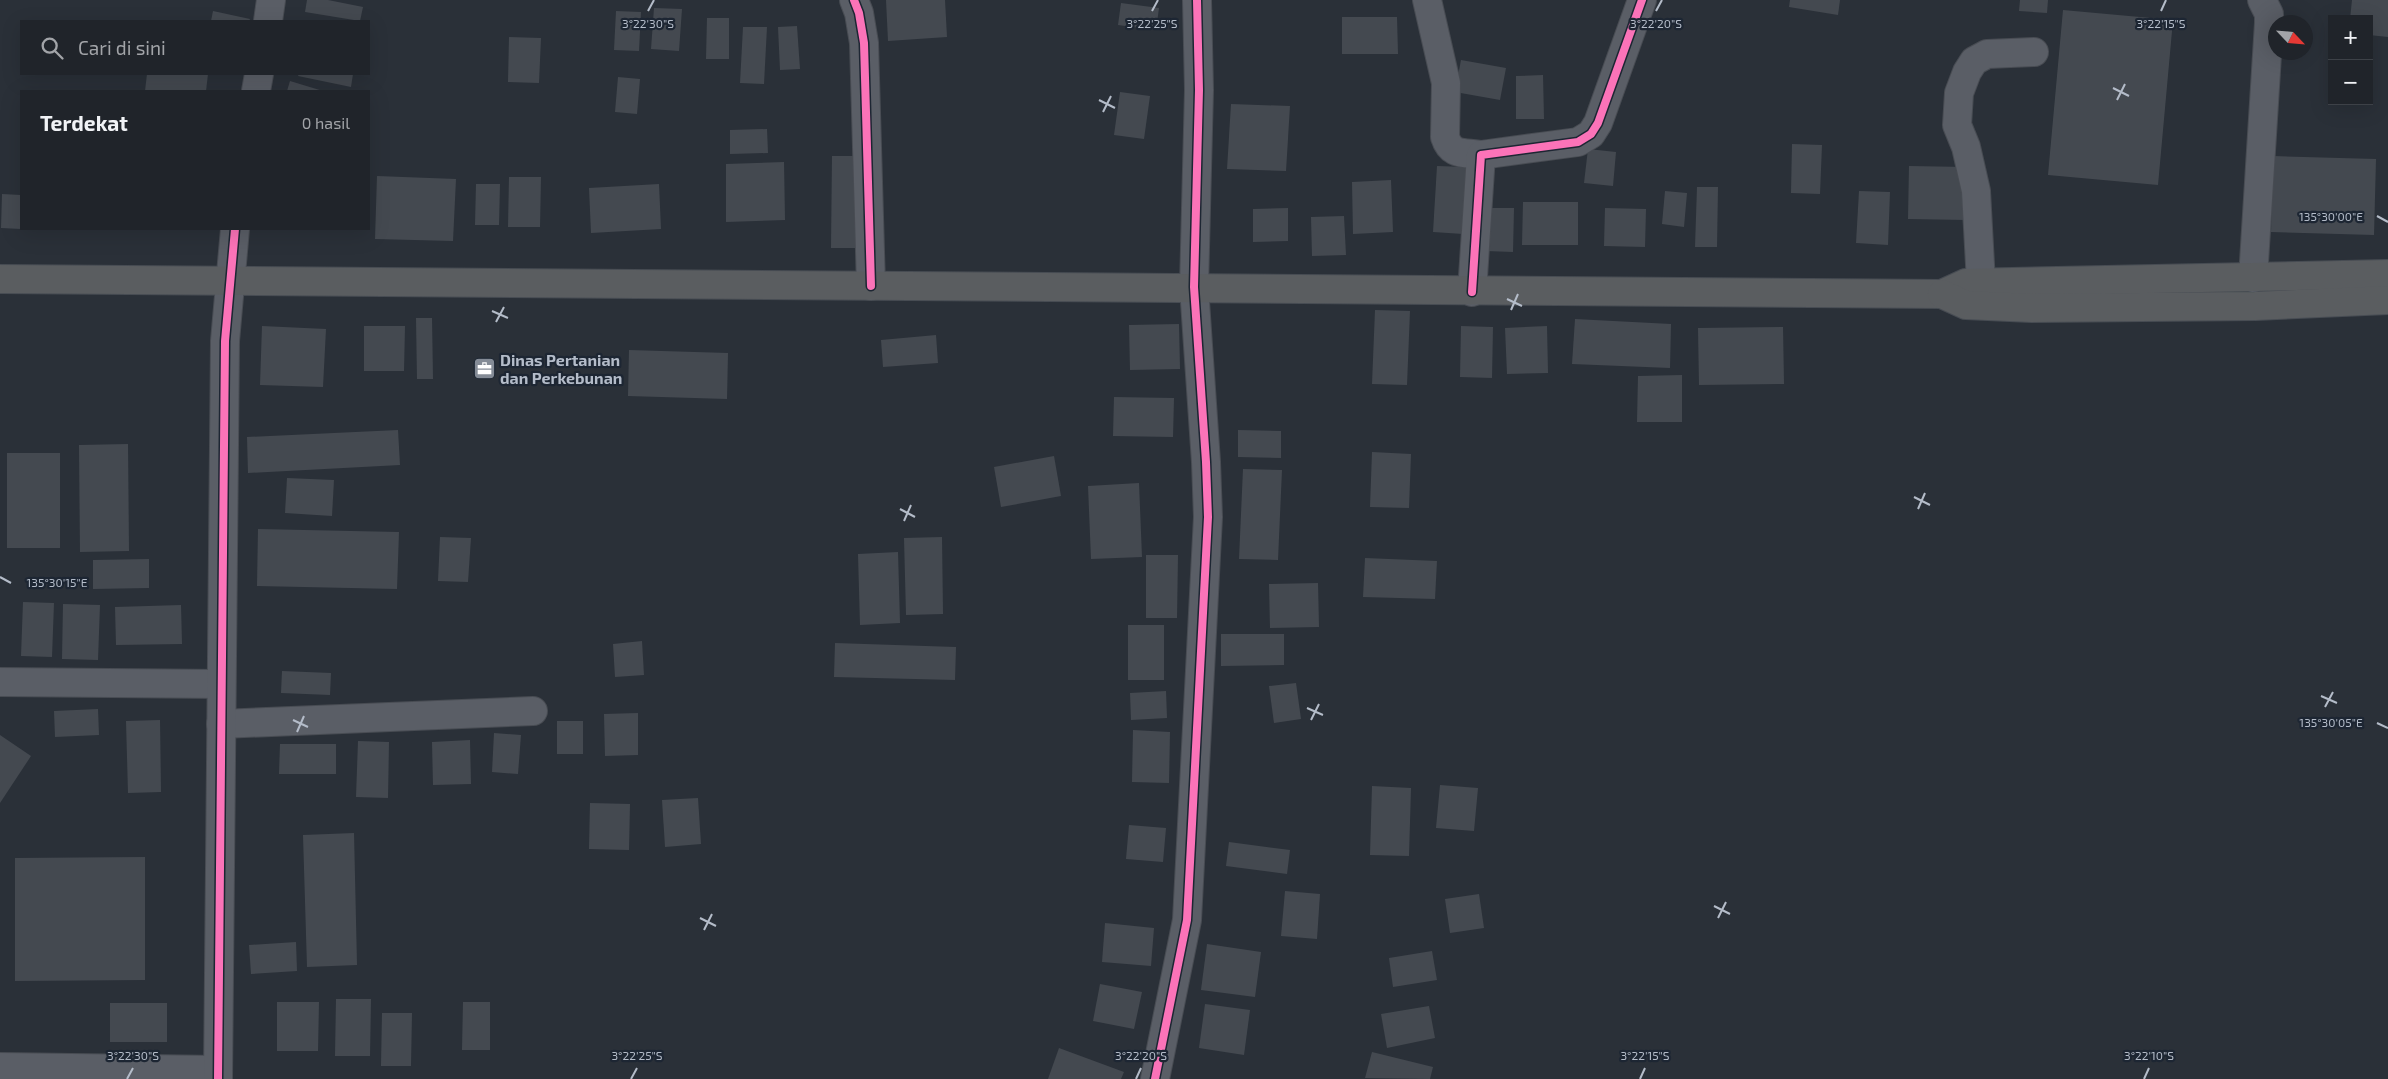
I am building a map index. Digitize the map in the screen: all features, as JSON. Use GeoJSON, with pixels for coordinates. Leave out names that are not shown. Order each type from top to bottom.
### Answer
{"type":"FeatureCollection","features":[{"type":"Feature","properties":{"kind":"highway"},"geometry":{"type":"LineString","coordinates":[[0,279],[1194,287],[1472,292],[1942,294],[1966,305],[2032,308],[2255,306],[2338,289],[2388,274]]}},
{"type":"Feature","properties":{"kind":"highway"},"geometry":{"type":"LineString","coordinates":[[1942,294],[1966,283],[2253,278],[2338,289],[2388,300]]}},
{"type":"Feature","properties":{"kind":"street"},"geometry":{"type":"LineString","coordinates":[[268,20],[271,0]]}},
{"type":"Feature","properties":{"kind":"street"},"geometry":{"type":"LineString","coordinates":[[854,0],[859,13],[864,43],[871,286]]}},
{"type":"Feature","properties":{"kind":"street"},"geometry":{"type":"LineString","coordinates":[[1155,1079],[1187,920],[1208,517],[1194,287],[1199,90],[1197,0]]}},
{"type":"Feature","properties":{"kind":"street"},"geometry":{"type":"LineString","coordinates":[[1427,0],[1446,83],[1445,136],[1447,144],[1454,151],[1480,155],[1578,142],[1591,134],[1598,123],[1642,0]]}},
{"type":"Feature","properties":{"kind":"street"},"geometry":{"type":"LineString","coordinates":[[2253,278],[2269,23],[2269,14],[2262,0]]}},
{"type":"Feature","properties":{"kind":"street"},"geometry":{"type":"LineString","coordinates":[[1981,283],[1976,191],[1966,147],[1957,125],[1959,93],[1967,72],[1974,61],[1987,54],[2034,52]]}},
{"type":"Feature","properties":{"kind":"street"},"geometry":{"type":"LineString","coordinates":[[256,90],[259,75]]}},
{"type":"Feature","properties":{"kind":"street"},"geometry":{"type":"LineString","coordinates":[[1472,292],[1480,155]]}},
{"type":"Feature","properties":{"kind":"street"},"geometry":{"type":"LineString","coordinates":[[0,1067],[218,1075],[225,340],[235,230]]}},
{"type":"Feature","properties":{"kind":"street"},"geometry":{"type":"LineString","coordinates":[[0,682],[221,684]]}},
{"type":"Feature","properties":{"kind":"street"},"geometry":{"type":"LineString","coordinates":[[221,724],[533,711]]}},
{"type":"Feature","properties":{"kind":"building"},"geometry":{"type":"Polygon","coordinates":[[[307,0],[328,0],[363,7],[360,20],[305,12],[307,0]]]}},
{"type":"Feature","properties":{"kind":"building"},"geometry":{"type":"Polygon","coordinates":[[[886,0],[945,0],[947,37],[888,41],[886,0]]]}},
{"type":"Feature","properties":{"kind":"building"},"geometry":{"type":"Polygon","coordinates":[[[1790,0],[1840,0],[1838,15],[1789,7],[1790,0]]]}},
{"type":"Feature","properties":{"kind":"building"},"geometry":{"type":"Polygon","coordinates":[[[2020,0],[2048,0],[2047,13],[2019,11],[2020,0]]]}},
{"type":"Feature","properties":{"kind":"building"},"geometry":{"type":"Polygon","coordinates":[[[2352,0],[2388,0],[2388,37],[2373,35],[2373,15],[2350,15],[2352,0]]]}},
{"type":"Feature","properties":{"kind":"building"},"geometry":{"type":"Polygon","coordinates":[[[1121,3],[1159,8],[1156,30],[1118,25],[1121,3]]]}},
{"type":"Feature","properties":{"kind":"building"},"geometry":{"type":"Polygon","coordinates":[[[654,8],[682,9],[679,51],[651,49],[654,8]]]}},
{"type":"Feature","properties":{"kind":"building"},"geometry":{"type":"Polygon","coordinates":[[[2063,10],[2173,20],[2158,185],[2048,175],[2063,10]]]}},
{"type":"Feature","properties":{"kind":"building"},"geometry":{"type":"Polygon","coordinates":[[[213,11],[250,19],[250,20],[211,20],[213,11]]]}},
{"type":"Feature","properties":{"kind":"building"},"geometry":{"type":"Polygon","coordinates":[[[616,11],[641,12],[639,51],[614,50],[616,11]]]}},
{"type":"Feature","properties":{"kind":"building"},"geometry":{"type":"Polygon","coordinates":[[[1342,17],[1397,17],[1398,54],[1342,54],[1342,17]]]}},
{"type":"Feature","properties":{"kind":"building"},"geometry":{"type":"Polygon","coordinates":[[[707,18],[729,18],[729,59],[706,59],[707,18]]]}},
{"type":"Feature","properties":{"kind":"building"},"geometry":{"type":"Polygon","coordinates":[[[797,26],[800,69],[780,70],[778,27],[797,26]]]}},
{"type":"Feature","properties":{"kind":"building"},"geometry":{"type":"Polygon","coordinates":[[[743,27],[767,27],[764,84],[740,83],[743,27]]]}},
{"type":"Feature","properties":{"kind":"building"},"geometry":{"type":"Polygon","coordinates":[[[509,37],[541,38],[539,83],[508,82],[509,37]]]}},
{"type":"Feature","properties":{"kind":"building"},"geometry":{"type":"Polygon","coordinates":[[[1461,60],[1506,68],[1500,100],[1455,92],[1461,60]]]}},
{"type":"Feature","properties":{"kind":"building"},"geometry":{"type":"Polygon","coordinates":[[[147,75],[208,75],[206,90],[145,90],[147,75]]]}},
{"type":"Feature","properties":{"kind":"building"},"geometry":{"type":"Polygon","coordinates":[[[298,75],[353,75],[351,87],[298,75]]]}},
{"type":"Feature","properties":{"kind":"building"},"geometry":{"type":"Polygon","coordinates":[[[1543,75],[1544,119],[1516,119],[1516,76],[1543,75]]]}},
{"type":"Feature","properties":{"kind":"building"},"geometry":{"type":"Polygon","coordinates":[[[618,77],[640,79],[637,114],[615,112],[618,77]]]}},
{"type":"Feature","properties":{"kind":"building"},"geometry":{"type":"Polygon","coordinates":[[[290,81],[320,90],[287,90],[290,81]]]}},
{"type":"Feature","properties":{"kind":"building"},"geometry":{"type":"Polygon","coordinates":[[[1120,92],[1150,96],[1144,139],[1114,135],[1120,92]]]}},
{"type":"Feature","properties":{"kind":"building"},"geometry":{"type":"Polygon","coordinates":[[[1231,104],[1290,106],[1286,171],[1227,169],[1231,104]]]}},
{"type":"Feature","properties":{"kind":"building"},"geometry":{"type":"Polygon","coordinates":[[[767,129],[768,153],[730,154],[730,130],[767,129]]]}},
{"type":"Feature","properties":{"kind":"building"},"geometry":{"type":"Polygon","coordinates":[[[1792,144],[1822,145],[1820,194],[1791,193],[1792,144]]]}},
{"type":"Feature","properties":{"kind":"building"},"geometry":{"type":"Polygon","coordinates":[[[1588,149],[1616,152],[1613,186],[1584,183],[1588,149]]]}},
{"type":"Feature","properties":{"kind":"building"},"geometry":{"type":"Polygon","coordinates":[[[832,156],[862,156],[861,248],[831,248],[832,156]]]}},
{"type":"Feature","properties":{"kind":"building"},"geometry":{"type":"Polygon","coordinates":[[[2273,156],[2376,159],[2374,235],[2271,232],[2273,156]]]}},
{"type":"Feature","properties":{"kind":"building"},"geometry":{"type":"Polygon","coordinates":[[[784,162],[785,220],[726,222],[726,164],[784,162]]]}},
{"type":"Feature","properties":{"kind":"building"},"geometry":{"type":"Polygon","coordinates":[[[1437,166],[1466,167],[1463,234],[1433,232],[1437,166]]]}},
{"type":"Feature","properties":{"kind":"building"},"geometry":{"type":"Polygon","coordinates":[[[1909,166],[1967,167],[1966,220],[1908,219],[1909,166]]]}},
{"type":"Feature","properties":{"kind":"building"},"geometry":{"type":"Polygon","coordinates":[[[377,176],[456,179],[453,241],[375,239],[377,176]]]}},
{"type":"Feature","properties":{"kind":"building"},"geometry":{"type":"Polygon","coordinates":[[[509,177],[541,177],[540,227],[508,227],[509,177]]]}},
{"type":"Feature","properties":{"kind":"building"},"geometry":{"type":"Polygon","coordinates":[[[1391,180],[1393,232],[1353,234],[1352,182],[1391,180]]]}},
{"type":"Feature","properties":{"kind":"building"},"geometry":{"type":"Polygon","coordinates":[[[476,184],[500,184],[499,225],[475,225],[476,184]]]}},
{"type":"Feature","properties":{"kind":"building"},"geometry":{"type":"Polygon","coordinates":[[[659,184],[661,229],[591,233],[589,188],[659,184]]]}},
{"type":"Feature","properties":{"kind":"building"},"geometry":{"type":"Polygon","coordinates":[[[1697,187],[1718,187],[1717,247],[1695,247],[1697,187]]]}},
{"type":"Feature","properties":{"kind":"building"},"geometry":{"type":"Polygon","coordinates":[[[1665,191],[1687,193],[1684,227],[1662,224],[1665,191]]]}},
{"type":"Feature","properties":{"kind":"building"},"geometry":{"type":"Polygon","coordinates":[[[1859,191],[1890,192],[1888,245],[1856,243],[1859,191]]]}},
{"type":"Feature","properties":{"kind":"building"},"geometry":{"type":"Polygon","coordinates":[[[2,194],[20,195],[20,229],[1,228],[2,194]]]}},
{"type":"Feature","properties":{"kind":"building"},"geometry":{"type":"Polygon","coordinates":[[[1523,202],[1578,202],[1578,245],[1522,245],[1523,202]]]}},
{"type":"Feature","properties":{"kind":"building"},"geometry":{"type":"Polygon","coordinates":[[[1288,208],[1288,241],[1253,242],[1253,209],[1288,208]]]}},
{"type":"Feature","properties":{"kind":"building"},"geometry":{"type":"Polygon","coordinates":[[[1487,208],[1514,208],[1513,252],[1486,251],[1487,208]]]}},
{"type":"Feature","properties":{"kind":"building"},"geometry":{"type":"Polygon","coordinates":[[[1605,208],[1646,209],[1645,247],[1604,246],[1605,208]]]}},
{"type":"Feature","properties":{"kind":"building"},"geometry":{"type":"Polygon","coordinates":[[[1344,216],[1346,255],[1312,256],[1311,217],[1344,216]]]}},
{"type":"Feature","properties":{"kind":"building"},"geometry":{"type":"Polygon","coordinates":[[[1375,310],[1410,311],[1407,385],[1372,384],[1375,310]]]}},
{"type":"Feature","properties":{"kind":"building"},"geometry":{"type":"Polygon","coordinates":[[[416,318],[432,318],[433,379],[417,379],[416,318]]]}},
{"type":"Feature","properties":{"kind":"building"},"geometry":{"type":"Polygon","coordinates":[[[1575,319],[1671,324],[1670,368],[1572,364],[1575,319]]]}},
{"type":"Feature","properties":{"kind":"building"},"geometry":{"type":"Polygon","coordinates":[[[1179,324],[1180,369],[1130,370],[1129,325],[1179,324]]]}},
{"type":"Feature","properties":{"kind":"building"},"geometry":{"type":"Polygon","coordinates":[[[262,326],[326,329],[323,387],[260,385],[262,326]]]}},
{"type":"Feature","properties":{"kind":"building"},"geometry":{"type":"Polygon","coordinates":[[[364,326],[405,326],[404,371],[364,371],[364,326]]]}},
{"type":"Feature","properties":{"kind":"building"},"geometry":{"type":"Polygon","coordinates":[[[1461,326],[1493,327],[1492,378],[1460,377],[1461,326]]]}},
{"type":"Feature","properties":{"kind":"building"},"geometry":{"type":"Polygon","coordinates":[[[1547,326],[1548,373],[1507,374],[1505,328],[1547,326]]]}},
{"type":"Feature","properties":{"kind":"building"},"geometry":{"type":"Polygon","coordinates":[[[1783,327],[1784,384],[1699,385],[1698,328],[1783,327]]]}},
{"type":"Feature","properties":{"kind":"building"},"geometry":{"type":"Polygon","coordinates":[[[936,335],[938,363],[883,367],[881,340],[936,335]]]}},
{"type":"Feature","properties":{"kind":"building"},"geometry":{"type":"Polygon","coordinates":[[[629,350],[728,353],[727,399],[628,396],[629,350]]]}},
{"type":"Feature","properties":{"kind":"building"},"geometry":{"type":"Polygon","coordinates":[[[1682,375],[1682,422],[1637,422],[1638,376],[1682,375]]]}},
{"type":"Feature","properties":{"kind":"building"},"geometry":{"type":"Polygon","coordinates":[[[1114,397],[1174,398],[1173,437],[1113,436],[1114,397]]]}},
{"type":"Feature","properties":{"kind":"building"},"geometry":{"type":"Polygon","coordinates":[[[398,430],[400,465],[248,473],[247,437],[398,430]]]}},
{"type":"Feature","properties":{"kind":"building"},"geometry":{"type":"Polygon","coordinates":[[[1238,430],[1281,431],[1281,458],[1238,457],[1238,430]]]}},
{"type":"Feature","properties":{"kind":"building"},"geometry":{"type":"Polygon","coordinates":[[[128,444],[129,551],[80,552],[79,445],[128,444]]]}},
{"type":"Feature","properties":{"kind":"building"},"geometry":{"type":"Polygon","coordinates":[[[1372,452],[1411,454],[1409,508],[1370,507],[1372,452]]]}},
{"type":"Feature","properties":{"kind":"building"},"geometry":{"type":"Polygon","coordinates":[[[7,453],[60,453],[60,548],[7,548],[7,453]]]}},
{"type":"Feature","properties":{"kind":"building"},"geometry":{"type":"Polygon","coordinates":[[[1054,456],[1061,496],[1001,507],[994,467],[1054,456]]]}},
{"type":"Feature","properties":{"kind":"building"},"geometry":{"type":"Polygon","coordinates":[[[1243,469],[1282,470],[1278,560],[1239,559],[1243,469]]]}},
{"type":"Feature","properties":{"kind":"building"},"geometry":{"type":"Polygon","coordinates":[[[287,478],[334,480],[332,516],[285,513],[287,478]]]}},
{"type":"Feature","properties":{"kind":"building"},"geometry":{"type":"Polygon","coordinates":[[[1139,483],[1142,557],[1091,559],[1088,486],[1139,483]]]}},
{"type":"Feature","properties":{"kind":"building"},"geometry":{"type":"Polygon","coordinates":[[[258,529],[399,532],[397,589],[257,586],[258,529]]]}},
{"type":"Feature","properties":{"kind":"building"},"geometry":{"type":"Polygon","coordinates":[[[440,537],[471,538],[468,582],[438,581],[440,537]]]}},
{"type":"Feature","properties":{"kind":"building"},"geometry":{"type":"Polygon","coordinates":[[[942,537],[943,614],[906,615],[904,538],[942,537]]]}},
{"type":"Feature","properties":{"kind":"building"},"geometry":{"type":"Polygon","coordinates":[[[898,552],[900,623],[860,625],[858,554],[898,552]]]}},
{"type":"Feature","properties":{"kind":"building"},"geometry":{"type":"Polygon","coordinates":[[[1146,555],[1178,555],[1177,618],[1146,618],[1146,555]]]}},
{"type":"Feature","properties":{"kind":"building"},"geometry":{"type":"Polygon","coordinates":[[[1365,558],[1437,561],[1435,599],[1363,597],[1365,558]]]}},
{"type":"Feature","properties":{"kind":"building"},"geometry":{"type":"Polygon","coordinates":[[[149,559],[149,588],[93,589],[93,560],[149,559]]]}},
{"type":"Feature","properties":{"kind":"building"},"geometry":{"type":"Polygon","coordinates":[[[1318,583],[1319,627],[1270,628],[1269,584],[1318,583]]]}},
{"type":"Feature","properties":{"kind":"building"},"geometry":{"type":"Polygon","coordinates":[[[23,602],[54,603],[52,657],[21,656],[23,602]]]}},
{"type":"Feature","properties":{"kind":"building"},"geometry":{"type":"Polygon","coordinates":[[[63,604],[100,605],[98,660],[62,659],[63,604]]]}},
{"type":"Feature","properties":{"kind":"building"},"geometry":{"type":"Polygon","coordinates":[[[181,605],[182,644],[116,645],[115,607],[181,605]]]}},
{"type":"Feature","properties":{"kind":"building"},"geometry":{"type":"Polygon","coordinates":[[[1128,625],[1164,625],[1164,680],[1128,680],[1128,625]]]}},
{"type":"Feature","properties":{"kind":"building"},"geometry":{"type":"Polygon","coordinates":[[[1221,634],[1284,634],[1284,665],[1221,666],[1221,634]]]}},
{"type":"Feature","properties":{"kind":"building"},"geometry":{"type":"Polygon","coordinates":[[[642,641],[644,675],[615,677],[613,644],[642,641]]]}},
{"type":"Feature","properties":{"kind":"building"},"geometry":{"type":"Polygon","coordinates":[[[835,643],[956,647],[955,680],[834,677],[835,643]]]}},
{"type":"Feature","properties":{"kind":"building"},"geometry":{"type":"Polygon","coordinates":[[[282,671],[331,673],[330,695],[281,693],[282,671]]]}},
{"type":"Feature","properties":{"kind":"building"},"geometry":{"type":"Polygon","coordinates":[[[1296,683],[1301,719],[1274,723],[1269,686],[1296,683]]]}},
{"type":"Feature","properties":{"kind":"building"},"geometry":{"type":"Polygon","coordinates":[[[1166,691],[1167,718],[1131,720],[1130,693],[1166,691]]]}},
{"type":"Feature","properties":{"kind":"building"},"geometry":{"type":"Polygon","coordinates":[[[98,709],[99,735],[55,737],[54,711],[98,709]]]}},
{"type":"Feature","properties":{"kind":"building"},"geometry":{"type":"Polygon","coordinates":[[[638,713],[638,755],[605,756],[604,714],[638,713]]]}},
{"type":"Feature","properties":{"kind":"building"},"geometry":{"type":"Polygon","coordinates":[[[160,720],[161,792],[128,793],[126,721],[160,720]]]}},
{"type":"Feature","properties":{"kind":"building"},"geometry":{"type":"Polygon","coordinates":[[[557,721],[583,721],[583,754],[557,754],[557,721]]]}},
{"type":"Feature","properties":{"kind":"building"},"geometry":{"type":"Polygon","coordinates":[[[1133,730],[1170,732],[1169,783],[1132,782],[1133,730]]]}},
{"type":"Feature","properties":{"kind":"building"},"geometry":{"type":"Polygon","coordinates":[[[494,733],[521,735],[518,774],[492,772],[494,733]]]}},
{"type":"Feature","properties":{"kind":"building"},"geometry":{"type":"Polygon","coordinates":[[[0,735],[31,756],[0,803],[0,735]]]}},
{"type":"Feature","properties":{"kind":"building"},"geometry":{"type":"Polygon","coordinates":[[[470,740],[471,784],[433,785],[432,742],[470,740]]]}},
{"type":"Feature","properties":{"kind":"building"},"geometry":{"type":"Polygon","coordinates":[[[358,741],[389,742],[388,798],[356,797],[358,741]]]}},
{"type":"Feature","properties":{"kind":"building"},"geometry":{"type":"Polygon","coordinates":[[[280,744],[336,744],[336,774],[279,774],[280,744]]]}},
{"type":"Feature","properties":{"kind":"building"},"geometry":{"type":"Polygon","coordinates":[[[1440,785],[1478,788],[1474,831],[1436,828],[1440,785]]]}},
{"type":"Feature","properties":{"kind":"building"},"geometry":{"type":"Polygon","coordinates":[[[1372,786],[1411,788],[1409,856],[1370,855],[1372,786]]]}},
{"type":"Feature","properties":{"kind":"building"},"geometry":{"type":"Polygon","coordinates":[[[698,798],[701,844],[665,847],[662,800],[698,798]]]}},
{"type":"Feature","properties":{"kind":"building"},"geometry":{"type":"Polygon","coordinates":[[[590,803],[630,804],[629,850],[589,849],[590,803]]]}},
{"type":"Feature","properties":{"kind":"building"},"geometry":{"type":"Polygon","coordinates":[[[1129,825],[1166,828],[1163,862],[1126,859],[1129,825]]]}},
{"type":"Feature","properties":{"kind":"building"},"geometry":{"type":"Polygon","coordinates":[[[354,833],[357,965],[307,967],[303,835],[354,833]]]}},
{"type":"Feature","properties":{"kind":"building"},"geometry":{"type":"Polygon","coordinates":[[[1229,842],[1290,850],[1287,874],[1226,866],[1229,842]]]}},
{"type":"Feature","properties":{"kind":"building"},"geometry":{"type":"Polygon","coordinates":[[[145,857],[145,980],[15,981],[15,858],[145,857]]]}},
{"type":"Feature","properties":{"kind":"building"},"geometry":{"type":"Polygon","coordinates":[[[1285,891],[1320,894],[1317,939],[1281,936],[1285,891]]]}},
{"type":"Feature","properties":{"kind":"building"},"geometry":{"type":"Polygon","coordinates":[[[1479,894],[1484,928],[1450,933],[1445,899],[1479,894]]]}},
{"type":"Feature","properties":{"kind":"building"},"geometry":{"type":"Polygon","coordinates":[[[1105,923],[1154,928],[1151,966],[1102,962],[1105,923]]]}},
{"type":"Feature","properties":{"kind":"building"},"geometry":{"type":"Polygon","coordinates":[[[296,942],[297,971],[251,974],[249,945],[296,942]]]}},
{"type":"Feature","properties":{"kind":"building"},"geometry":{"type":"Polygon","coordinates":[[[1207,944],[1261,952],[1255,997],[1201,990],[1207,944]]]}},
{"type":"Feature","properties":{"kind":"building"},"geometry":{"type":"Polygon","coordinates":[[[1432,951],[1437,980],[1393,987],[1389,958],[1432,951]]]}},
{"type":"Feature","properties":{"kind":"building"},"geometry":{"type":"Polygon","coordinates":[[[1100,984],[1142,992],[1134,1029],[1093,1021],[1100,984]]]}},
{"type":"Feature","properties":{"kind":"building"},"geometry":{"type":"Polygon","coordinates":[[[336,999],[371,999],[370,1056],[335,1056],[336,999]]]}},
{"type":"Feature","properties":{"kind":"building"},"geometry":{"type":"Polygon","coordinates":[[[277,1002],[319,1002],[318,1051],[277,1051],[277,1002]]]}},
{"type":"Feature","properties":{"kind":"building"},"geometry":{"type":"Polygon","coordinates":[[[463,1002],[490,1002],[490,1050],[462,1050],[463,1002]]]}},
{"type":"Feature","properties":{"kind":"building"},"geometry":{"type":"Polygon","coordinates":[[[110,1003],[167,1003],[167,1042],[110,1042],[110,1003]]]}},
{"type":"Feature","properties":{"kind":"building"},"geometry":{"type":"Polygon","coordinates":[[[1205,1004],[1250,1010],[1244,1055],[1199,1048],[1205,1004]]]}},
{"type":"Feature","properties":{"kind":"building"},"geometry":{"type":"Polygon","coordinates":[[[1429,1006],[1435,1038],[1387,1048],[1381,1014],[1429,1006]]]}},
{"type":"Feature","properties":{"kind":"building"},"geometry":{"type":"Polygon","coordinates":[[[382,1013],[412,1013],[411,1066],[381,1066],[382,1013]]]}},
{"type":"Feature","properties":{"kind":"building"},"geometry":{"type":"Polygon","coordinates":[[[1059,1048],[1124,1072],[1121,1079],[1048,1079],[1059,1048]]]}},
{"type":"Feature","properties":{"kind":"building"},"geometry":{"type":"Polygon","coordinates":[[[1372,1052],[1433,1067],[1430,1079],[1365,1078],[1372,1052]]]}},
{"type":"Feature","properties":{"kind":"cycle path"},"geometry":{"type":"LineString","coordinates":[[854,0],[859,13],[864,43],[871,286]]}},
{"type":"Feature","properties":{"kind":"cycle path"},"geometry":{"type":"LineString","coordinates":[[1155,1079],[1187,920],[1208,517],[1194,287],[1199,90],[1197,0]]}},
{"type":"Feature","properties":{"kind":"cycle path"},"geometry":{"type":"LineString","coordinates":[[1472,292],[1481,155],[1578,142],[1591,134],[1598,123],[1642,0]]}},
{"type":"Feature","properties":{"kind":"cycle path"},"geometry":{"type":"LineString","coordinates":[[218,1079],[225,341],[235,230]]}},
{"type":"Feature","properties":{"kind":"place","name":"Dinas Pertanian dan Perkebunan"},"geometry":{"type":"Point","coordinates":[484,368]}}]}
